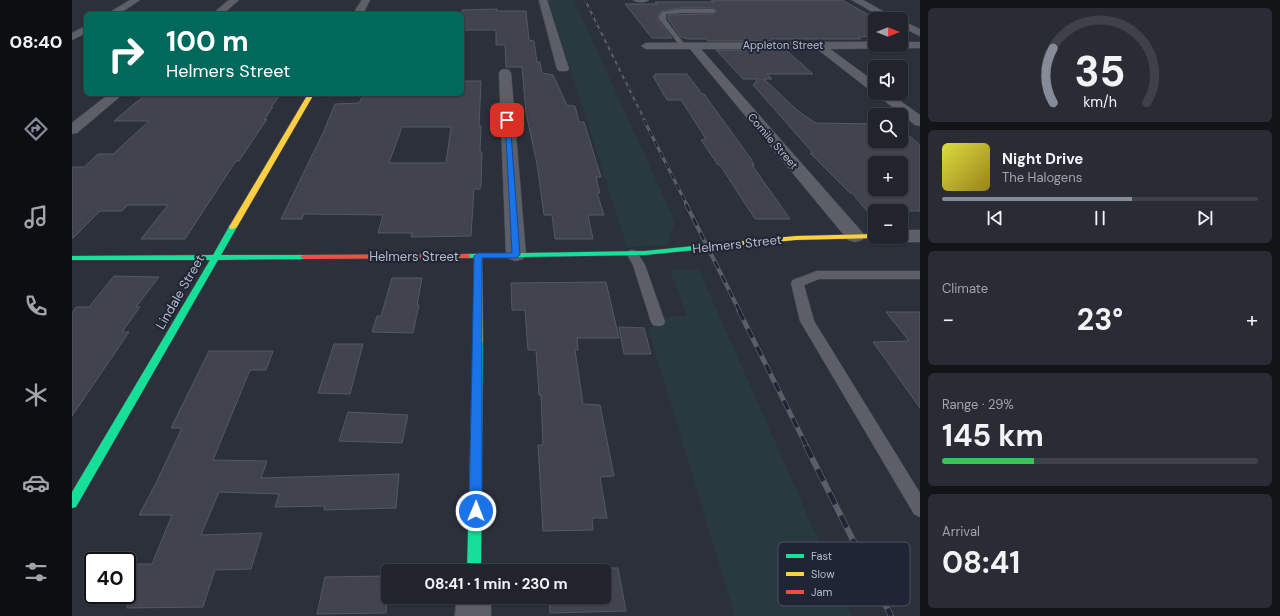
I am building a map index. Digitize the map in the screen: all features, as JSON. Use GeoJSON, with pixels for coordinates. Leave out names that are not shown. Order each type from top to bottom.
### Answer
{"type":"FeatureCollection","features":[{"type":"Feature","properties":{"kind":"street"},"geometry":{"type":"LineString","coordinates":[[115,12],[136,0]]}},
{"type":"Feature","properties":{"kind":"street"},"geometry":{"type":"LineString","coordinates":[[219,12],[234,0]]}},
{"type":"Feature","properties":{"kind":"street"},"geometry":{"type":"LineString","coordinates":[[359,12],[366,0]]}},
{"type":"Feature","properties":{"kind":"street"},"geometry":{"type":"LineString","coordinates":[[543,0],[563,69]]}},
{"type":"Feature","properties":{"kind":"street"},"geometry":{"type":"LineString","coordinates":[[856,0],[879,12]]}},
{"type":"Feature","properties":{"kind":"street"},"geometry":{"type":"LineString","coordinates":[[72,26],[84,26]]}},
{"type":"Feature","properties":{"kind":"street"},"geometry":{"type":"LineString","coordinates":[[908,27],[920,33]]}},
{"type":"Feature","properties":{"kind":"street"},"geometry":{"type":"LineString","coordinates":[[72,37],[84,30]]}},
{"type":"Feature","properties":{"kind":"street"},"geometry":{"type":"LineString","coordinates":[[819,45],[868,83]]}},
{"type":"Feature","properties":{"kind":"street","name":"Appleton Street"},"geometry":{"type":"LineString","coordinates":[[646,46],[920,45]]}},
{"type":"Feature","properties":{"kind":"street","name":"Comile Street"},"geometry":{"type":"LineString","coordinates":[[690,46],[694,47],[855,236]]}},
{"type":"Feature","properties":{"kind":"street"},"geometry":{"type":"LineString","coordinates":[[505,73],[516,255]]}},
{"type":"Feature","properties":{"kind":"street"},"geometry":{"type":"LineString","coordinates":[[72,130],[115,96]]}},
{"type":"Feature","properties":{"kind":"street","name":"Lindale Street"},"geometry":{"type":"LineString","coordinates":[[72,503],[310,96]]}},
{"type":"Feature","properties":{"kind":"street"},"geometry":{"type":"LineString","coordinates":[[891,100],[920,122]]}},
{"type":"Feature","properties":{"kind":"street","name":"Helmers Street"},"geometry":{"type":"LineString","coordinates":[[72,258],[216,256],[478,256],[632,253],[673,251],[747,242],[868,236]]}},
{"type":"Feature","properties":{"kind":"street"},"geometry":{"type":"LineString","coordinates":[[908,236],[920,236]]}},
{"type":"Feature","properties":{"kind":"street"},"geometry":{"type":"LineString","coordinates":[[474,564],[478,407],[478,256]]}},
{"type":"Feature","properties":{"kind":"street"},"geometry":{"type":"LineString","coordinates":[[473,616],[474,604]]}},
{"type":"Feature","properties":{"kind":"lane"},"geometry":{"type":"LineString","coordinates":[[636,0],[646,0]]}},
{"type":"Feature","properties":{"kind":"lane"},"geometry":{"type":"LineString","coordinates":[[690,46],[663,20],[662,16],[664,13],[680,11],[713,11]]}},
{"type":"Feature","properties":{"kind":"lane"},"geometry":{"type":"LineString","coordinates":[[632,253],[640,265],[658,322]]}},
{"type":"Feature","properties":{"kind":"lane"},"geometry":{"type":"LineString","coordinates":[[920,275],[817,275],[796,283],[807,321],[920,509]]}},
{"type":"Feature","properties":{"kind":"shaded area"},"geometry":{"type":"Polygon","coordinates":[[[548,0],[574,0],[675,222],[667,245],[627,247],[548,0]]]}},
{"type":"Feature","properties":{"kind":"shaded area"},"geometry":{"type":"Polygon","coordinates":[[[670,270],[699,270],[819,542],[778,542],[778,606],[848,606],[852,616],[735,616],[648,329],[672,316],[687,316],[670,270]]]}},
{"type":"Feature","properties":{"kind":"building"},"geometry":{"type":"Polygon","coordinates":[[[711,0],[842,0],[868,15],[868,36],[858,37],[861,39],[772,39],[775,41],[708,41],[706,39],[688,39],[681,37],[668,19],[668,15],[713,14],[717,11],[713,8],[680,8],[662,11],[658,15],[659,21],[672,38],[652,38],[625,4],[657,4],[655,2],[714,2],[711,0]]]}},
{"type":"Feature","properties":{"kind":"building"},"geometry":{"type":"Polygon","coordinates":[[[497,9],[497,11],[526,11],[529,40],[534,41],[537,62],[540,62],[542,73],[553,75],[567,105],[575,106],[579,122],[584,122],[601,177],[596,177],[600,193],[597,193],[604,215],[588,215],[593,239],[555,239],[552,215],[544,215],[537,164],[526,113],[522,67],[506,67],[505,45],[496,45],[496,30],[464,30],[464,12],[462,12],[462,10],[497,9]]]}},
{"type":"Feature","properties":{"kind":"building"},"geometry":{"type":"Polygon","coordinates":[[[716,50],[786,50],[813,74],[767,74],[772,79],[764,79],[798,111],[816,123],[868,124],[868,148],[908,148],[908,135],[920,145],[920,211],[908,211],[908,204],[868,204],[867,211],[852,193],[850,193],[810,153],[813,153],[753,85],[758,79],[743,79],[716,50]]]}},
{"type":"Feature","properties":{"kind":"building"},"geometry":{"type":"Polygon","coordinates":[[[655,74],[687,74],[702,94],[704,94],[751,159],[754,165],[752,165],[790,219],[755,219],[720,165],[718,165],[701,140],[706,139],[681,100],[667,100],[653,76],[656,76],[655,74]]]}},
{"type":"Feature","properties":{"kind":"building"},"geometry":{"type":"Polygon","coordinates":[[[464,81],[481,81],[479,126],[481,126],[480,152],[482,152],[481,185],[480,189],[474,189],[471,236],[411,237],[412,233],[378,233],[383,215],[304,214],[302,219],[281,219],[323,133],[335,104],[359,103],[363,96],[464,96],[464,81]],[[402,127],[389,163],[446,163],[451,127],[402,127]]]}},
{"type":"Feature","properties":{"kind":"building"},"geometry":{"type":"Polygon","coordinates":[[[144,96],[279,96],[264,120],[267,119],[239,161],[236,161],[185,239],[141,239],[168,205],[128,205],[122,211],[100,211],[72,239],[72,167],[84,167],[98,154],[113,154],[149,121],[114,121],[144,96]]]}},
{"type":"Feature","properties":{"kind":"building"},"geometry":{"type":"Polygon","coordinates":[[[114,276],[159,277],[136,307],[140,307],[122,332],[129,332],[72,416],[72,313],[76,307],[89,307],[114,276]]]}},
{"type":"Feature","properties":{"kind":"building"},"geometry":{"type":"Polygon","coordinates":[[[392,278],[422,278],[417,305],[419,305],[413,333],[372,332],[377,316],[381,316],[392,278]]]}},
{"type":"Feature","properties":{"kind":"building"},"geometry":{"type":"Polygon","coordinates":[[[606,282],[619,338],[577,338],[578,350],[575,350],[583,404],[600,405],[614,476],[600,477],[607,518],[592,518],[593,530],[543,531],[538,445],[543,445],[541,395],[539,395],[536,350],[528,350],[525,310],[512,310],[511,283],[606,282]]]}},
{"type":"Feature","properties":{"kind":"building"},"geometry":{"type":"Polygon","coordinates":[[[886,312],[920,312],[920,408],[873,342],[909,341],[886,312]]]}},
{"type":"Feature","properties":{"kind":"building"},"geometry":{"type":"Polygon","coordinates":[[[619,327],[644,328],[651,354],[624,354],[619,327]]]}},
{"type":"Feature","properties":{"kind":"building"},"geometry":{"type":"Polygon","coordinates":[[[334,344],[363,344],[350,394],[318,393],[334,344]]]}},
{"type":"Feature","properties":{"kind":"building"},"geometry":{"type":"Polygon","coordinates":[[[209,351],[273,351],[266,370],[250,370],[213,460],[267,461],[261,478],[399,474],[396,508],[324,510],[325,506],[275,507],[279,494],[219,492],[201,535],[262,533],[251,569],[215,570],[203,607],[127,608],[127,604],[136,604],[136,564],[152,564],[172,515],[139,515],[182,428],[171,428],[209,351]]]}},
{"type":"Feature","properties":{"kind":"building"},"geometry":{"type":"Polygon","coordinates":[[[348,412],[408,415],[402,443],[339,441],[348,412]]]}},
{"type":"Feature","properties":{"kind":"building"},"geometry":{"type":"Polygon","coordinates":[[[611,568],[618,568],[626,611],[550,613],[549,604],[611,604],[611,568]]]}},
{"type":"Feature","properties":{"kind":"building"},"geometry":{"type":"Polygon","coordinates":[[[381,576],[381,604],[386,604],[386,613],[317,614],[325,577],[381,576]]]}},
{"type":"Feature","properties":{"kind":"railway"},"geometry":{"type":"LineString","coordinates":[[585,0],[645,121]]}},
{"type":"Feature","properties":{"kind":"railway"},"geometry":{"type":"LineString","coordinates":[[644,120],[687,205]]}},
{"type":"Feature","properties":{"kind":"railway"},"geometry":{"type":"LineString","coordinates":[[686,204],[740,312]]}},
{"type":"Feature","properties":{"kind":"railway"},"geometry":{"type":"LineString","coordinates":[[739,311],[807,447]]}},
{"type":"Feature","properties":{"kind":"railway"},"geometry":{"type":"LineString","coordinates":[[806,446],[854,542]]}},
{"type":"Feature","properties":{"kind":"railway"},"geometry":{"type":"LineString","coordinates":[[886,606],[891,616]]}},
{"type":"Feature","properties":{"kind":"traffic: fast"},"geometry":{"type":"LineString","coordinates":[[72,503],[233,227]]}},
{"type":"Feature","properties":{"kind":"traffic: fast"},"geometry":{"type":"LineString","coordinates":[[466,256],[645,253],[733,244]]}},
{"type":"Feature","properties":{"kind":"traffic: fast"},"geometry":{"type":"LineString","coordinates":[[72,258],[304,257]]}},
{"type":"Feature","properties":{"kind":"traffic: fast"},"geometry":{"type":"LineString","coordinates":[[474,564],[478,342]]}},
{"type":"Feature","properties":{"kind":"traffic: slow"},"geometry":{"type":"LineString","coordinates":[[233,227],[310,96]]}},
{"type":"Feature","properties":{"kind":"traffic: slow"},"geometry":{"type":"LineString","coordinates":[[733,244],[796,238],[868,236]]}},
{"type":"Feature","properties":{"kind":"traffic: slow"},"geometry":{"type":"LineString","coordinates":[[478,256],[478,342]]}},
{"type":"Feature","properties":{"kind":"traffic: jam"},"geometry":{"type":"LineString","coordinates":[[304,257],[466,256]]}},
{"type":"Feature","properties":{"kind":"route"},"geometry":{"type":"LineString","coordinates":[[476,511],[478,256],[516,255],[507,120]]}}]}
